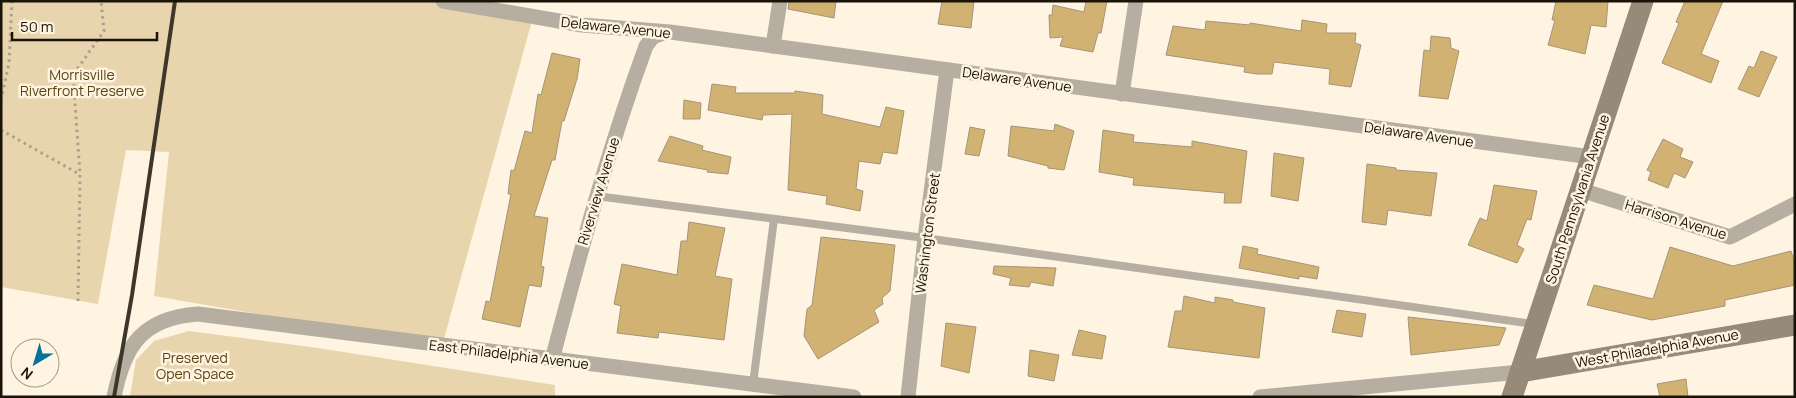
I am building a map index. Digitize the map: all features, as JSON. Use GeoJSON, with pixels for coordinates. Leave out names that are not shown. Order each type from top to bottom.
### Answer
{"type":"FeatureCollection","features":[{"type":"Feature","properties":{"kind":"main road","name":"South Pennsylvania Avenue"},"geometry":{"type":"LineString","coordinates":[[1512,397],[1643,1]]}},
{"type":"Feature","properties":{"kind":"main road","name":"West Philadelphia Avenue"},"geometry":{"type":"LineString","coordinates":[[1520,372],[1795,325]]}},
{"type":"Feature","properties":{"kind":"street","name":"Delaware Avenue"},"geometry":{"type":"LineString","coordinates":[[443,1],[582,25],[663,32],[773,46],[1592,158]]}},
{"type":"Feature","properties":{"kind":"street"},"geometry":{"type":"LineString","coordinates":[[773,46],[780,1]]}},
{"type":"Feature","properties":{"kind":"street"},"geometry":{"type":"LineString","coordinates":[[1122,94],[1136,1]]}},
{"type":"Feature","properties":{"kind":"street","name":"Riverview Avenue"},"geometry":{"type":"LineString","coordinates":[[552,360],[595,196],[646,46],[653,37],[663,32]]}},
{"type":"Feature","properties":{"kind":"street","name":"Washington Street"},"geometry":{"type":"LineString","coordinates":[[908,397],[925,238],[947,70]]}},
{"type":"Feature","properties":{"kind":"street","name":"Harrison Avenue"},"geometry":{"type":"LineString","coordinates":[[1581,190],[1730,237],[1795,204]]}},
{"type":"Feature","properties":{"kind":"street","name":"East Philadelphia Avenue"},"geometry":{"type":"LineString","coordinates":[[114,397],[120,369],[127,353],[150,328],[164,320],[198,314],[854,397]]}},
{"type":"Feature","properties":{"kind":"street"},"geometry":{"type":"LineString","coordinates":[[1260,397],[1520,372]]}},
{"type":"Feature","properties":{"kind":"lane"},"geometry":{"type":"LineString","coordinates":[[595,196],[925,238],[1535,325]]}},
{"type":"Feature","properties":{"kind":"lane"},"geometry":{"type":"LineString","coordinates":[[753,384],[774,218]]}},
{"type":"Feature","properties":{"kind":"path"},"geometry":{"type":"LineString","coordinates":[[1,100],[9,63],[12,1]]}},
{"type":"Feature","properties":{"kind":"path"},"geometry":{"type":"LineString","coordinates":[[78,301],[80,174],[73,75],[104,31],[101,1]]}},
{"type":"Feature","properties":{"kind":"path"},"geometry":{"type":"LineString","coordinates":[[1,130],[80,174]]}},
{"type":"Feature","properties":{"kind":"green space","name":"Morrisville Riverfront Preserve"},"geometry":{"type":"Polygon","coordinates":[[[1,1],[445,1],[533,17],[442,346],[154,296],[169,152],[126,150],[98,304],[1,287],[1,1]]]}},
{"type":"Feature","properties":{"kind":"green space","name":"Preserved Open Space"},"geometry":{"type":"Polygon","coordinates":[[[189,331],[318,348],[555,385],[555,397],[130,397],[136,360],[154,341],[189,331]]]}},
{"type":"Feature","properties":{"kind":"building"},"geometry":{"type":"Polygon","coordinates":[[[789,1],[836,1],[834,18],[788,9],[789,1]]]}},
{"type":"Feature","properties":{"kind":"building"},"geometry":{"type":"Polygon","coordinates":[[[942,1],[974,1],[971,28],[938,24],[942,1]]]}},
{"type":"Feature","properties":{"kind":"building"},"geometry":{"type":"Polygon","coordinates":[[[1086,1],[1107,1],[1101,33],[1098,33],[1093,52],[1060,46],[1063,37],[1050,38],[1049,15],[1052,15],[1053,5],[1084,12],[1086,1]]]}},
{"type":"Feature","properties":{"kind":"building"},"geometry":{"type":"Polygon","coordinates":[[[1556,1],[1608,1],[1606,27],[1591,25],[1585,54],[1548,45],[1555,20],[1552,20],[1556,1]]]}},
{"type":"Feature","properties":{"kind":"building"},"geometry":{"type":"Polygon","coordinates":[[[1685,1],[1723,1],[1701,54],[1719,61],[1711,83],[1662,63],[1679,23],[1676,22],[1685,1]]]}},
{"type":"Feature","properties":{"kind":"building"},"geometry":{"type":"Polygon","coordinates":[[[1302,20],[1327,24],[1326,33],[1356,33],[1355,43],[1361,45],[1351,87],[1329,84],[1330,69],[1274,62],[1272,74],[1257,74],[1244,72],[1245,67],[1166,55],[1173,26],[1205,30],[1206,21],[1250,25],[1250,23],[1301,31],[1302,20]]]}},
{"type":"Feature","properties":{"kind":"building"},"geometry":{"type":"Polygon","coordinates":[[[1431,36],[1450,38],[1451,48],[1459,51],[1448,99],[1419,96],[1424,50],[1430,51],[1431,36]]]}},
{"type":"Feature","properties":{"kind":"building"},"geometry":{"type":"Polygon","coordinates":[[[1761,51],[1777,57],[1759,97],[1738,89],[1749,66],[1754,68],[1761,51]]]}},
{"type":"Feature","properties":{"kind":"building"},"geometry":{"type":"Polygon","coordinates":[[[552,53],[580,59],[577,79],[564,121],[562,121],[555,160],[552,160],[534,216],[548,218],[541,266],[544,267],[541,287],[529,285],[520,327],[482,319],[486,301],[490,302],[511,194],[508,194],[511,170],[514,171],[525,131],[532,133],[538,94],[541,95],[552,53]]]}},
{"type":"Feature","properties":{"kind":"building"},"geometry":{"type":"Polygon","coordinates":[[[712,84],[736,87],[735,93],[795,93],[795,91],[823,95],[822,114],[880,127],[886,107],[904,111],[897,154],[883,152],[880,164],[859,161],[856,189],[863,191],[860,211],[826,204],[827,196],[788,190],[792,114],[763,115],[762,120],[708,110],[712,84]]]}},
{"type":"Feature","properties":{"kind":"building"},"geometry":{"type":"Polygon","coordinates":[[[684,100],[701,103],[700,119],[683,119],[684,100]]]}},
{"type":"Feature","properties":{"kind":"building"},"geometry":{"type":"Polygon","coordinates":[[[1055,124],[1074,131],[1064,170],[1048,168],[1048,166],[1008,156],[1011,126],[1054,131],[1055,124]]]}},
{"type":"Feature","properties":{"kind":"building"},"geometry":{"type":"Polygon","coordinates":[[[970,127],[985,130],[979,156],[965,154],[970,127]]]}},
{"type":"Feature","properties":{"kind":"building"},"geometry":{"type":"Polygon","coordinates":[[[1103,130],[1134,135],[1133,142],[1192,147],[1192,141],[1247,151],[1241,203],[1224,203],[1225,193],[1133,185],[1134,178],[1099,172],[1103,130]]]}},
{"type":"Feature","properties":{"kind":"building"},"geometry":{"type":"Polygon","coordinates":[[[670,136],[703,146],[702,150],[731,157],[728,174],[707,172],[708,170],[658,161],[670,136]]]}},
{"type":"Feature","properties":{"kind":"building"},"geometry":{"type":"Polygon","coordinates":[[[1663,139],[1683,149],[1680,157],[1693,162],[1685,178],[1674,173],[1668,188],[1648,180],[1651,172],[1647,170],[1663,139]]]}},
{"type":"Feature","properties":{"kind":"building"},"geometry":{"type":"Polygon","coordinates":[[[1274,153],[1304,158],[1298,201],[1271,196],[1274,153]]]}},
{"type":"Feature","properties":{"kind":"building"},"geometry":{"type":"Polygon","coordinates":[[[1367,164],[1396,168],[1396,170],[1437,173],[1431,216],[1388,210],[1386,225],[1362,222],[1367,164]]]}},
{"type":"Feature","properties":{"kind":"building"},"geometry":{"type":"Polygon","coordinates":[[[1494,185],[1537,191],[1531,220],[1527,219],[1517,245],[1524,249],[1517,263],[1468,245],[1480,218],[1487,221],[1494,185]]]}},
{"type":"Feature","properties":{"kind":"building"},"geometry":{"type":"Polygon","coordinates":[[[689,222],[725,228],[715,276],[732,279],[724,340],[659,332],[658,338],[617,333],[621,306],[614,304],[622,264],[677,275],[681,241],[687,241],[689,222]]]}},
{"type":"Feature","properties":{"kind":"building"},"geometry":{"type":"Polygon","coordinates":[[[821,237],[895,245],[890,291],[882,298],[883,304],[874,310],[879,322],[818,359],[804,336],[807,309],[812,305],[821,237]]]}},
{"type":"Feature","properties":{"kind":"building"},"geometry":{"type":"Polygon","coordinates":[[[1243,246],[1258,249],[1257,254],[1319,267],[1317,279],[1299,276],[1299,279],[1239,268],[1243,246]]]}},
{"type":"Feature","properties":{"kind":"building"},"geometry":{"type":"Polygon","coordinates":[[[1670,247],[1733,266],[1791,251],[1795,264],[1795,285],[1725,300],[1725,306],[1652,320],[1587,305],[1594,285],[1653,299],[1670,247]]]}},
{"type":"Feature","properties":{"kind":"building"},"geometry":{"type":"Polygon","coordinates":[[[994,266],[1056,268],[1053,286],[1031,282],[1029,287],[1009,285],[1011,278],[993,274],[994,266]]]}},
{"type":"Feature","properties":{"kind":"building"},"geometry":{"type":"Polygon","coordinates":[[[1184,296],[1215,303],[1215,297],[1265,308],[1259,358],[1168,347],[1175,311],[1182,311],[1184,296]]]}},
{"type":"Feature","properties":{"kind":"building"},"geometry":{"type":"Polygon","coordinates":[[[1337,310],[1366,314],[1362,337],[1332,332],[1337,310]]]}},
{"type":"Feature","properties":{"kind":"building"},"geometry":{"type":"Polygon","coordinates":[[[1408,317],[1506,328],[1499,345],[1411,355],[1408,317]]]}},
{"type":"Feature","properties":{"kind":"building"},"geometry":{"type":"Polygon","coordinates":[[[946,323],[976,327],[969,373],[941,366],[946,323]]]}},
{"type":"Feature","properties":{"kind":"building"},"geometry":{"type":"Polygon","coordinates":[[[1079,330],[1106,336],[1102,359],[1072,355],[1079,330]]]}},
{"type":"Feature","properties":{"kind":"building"},"geometry":{"type":"Polygon","coordinates":[[[1030,350],[1059,355],[1054,381],[1028,376],[1030,350]]]}},
{"type":"Feature","properties":{"kind":"building"},"geometry":{"type":"Polygon","coordinates":[[[1686,379],[1688,397],[1660,397],[1657,384],[1686,379]]]}},
{"type":"Feature","properties":{"kind":"railway"},"geometry":{"type":"LineString","coordinates":[[114,397],[132,295],[175,1]]}}]}
